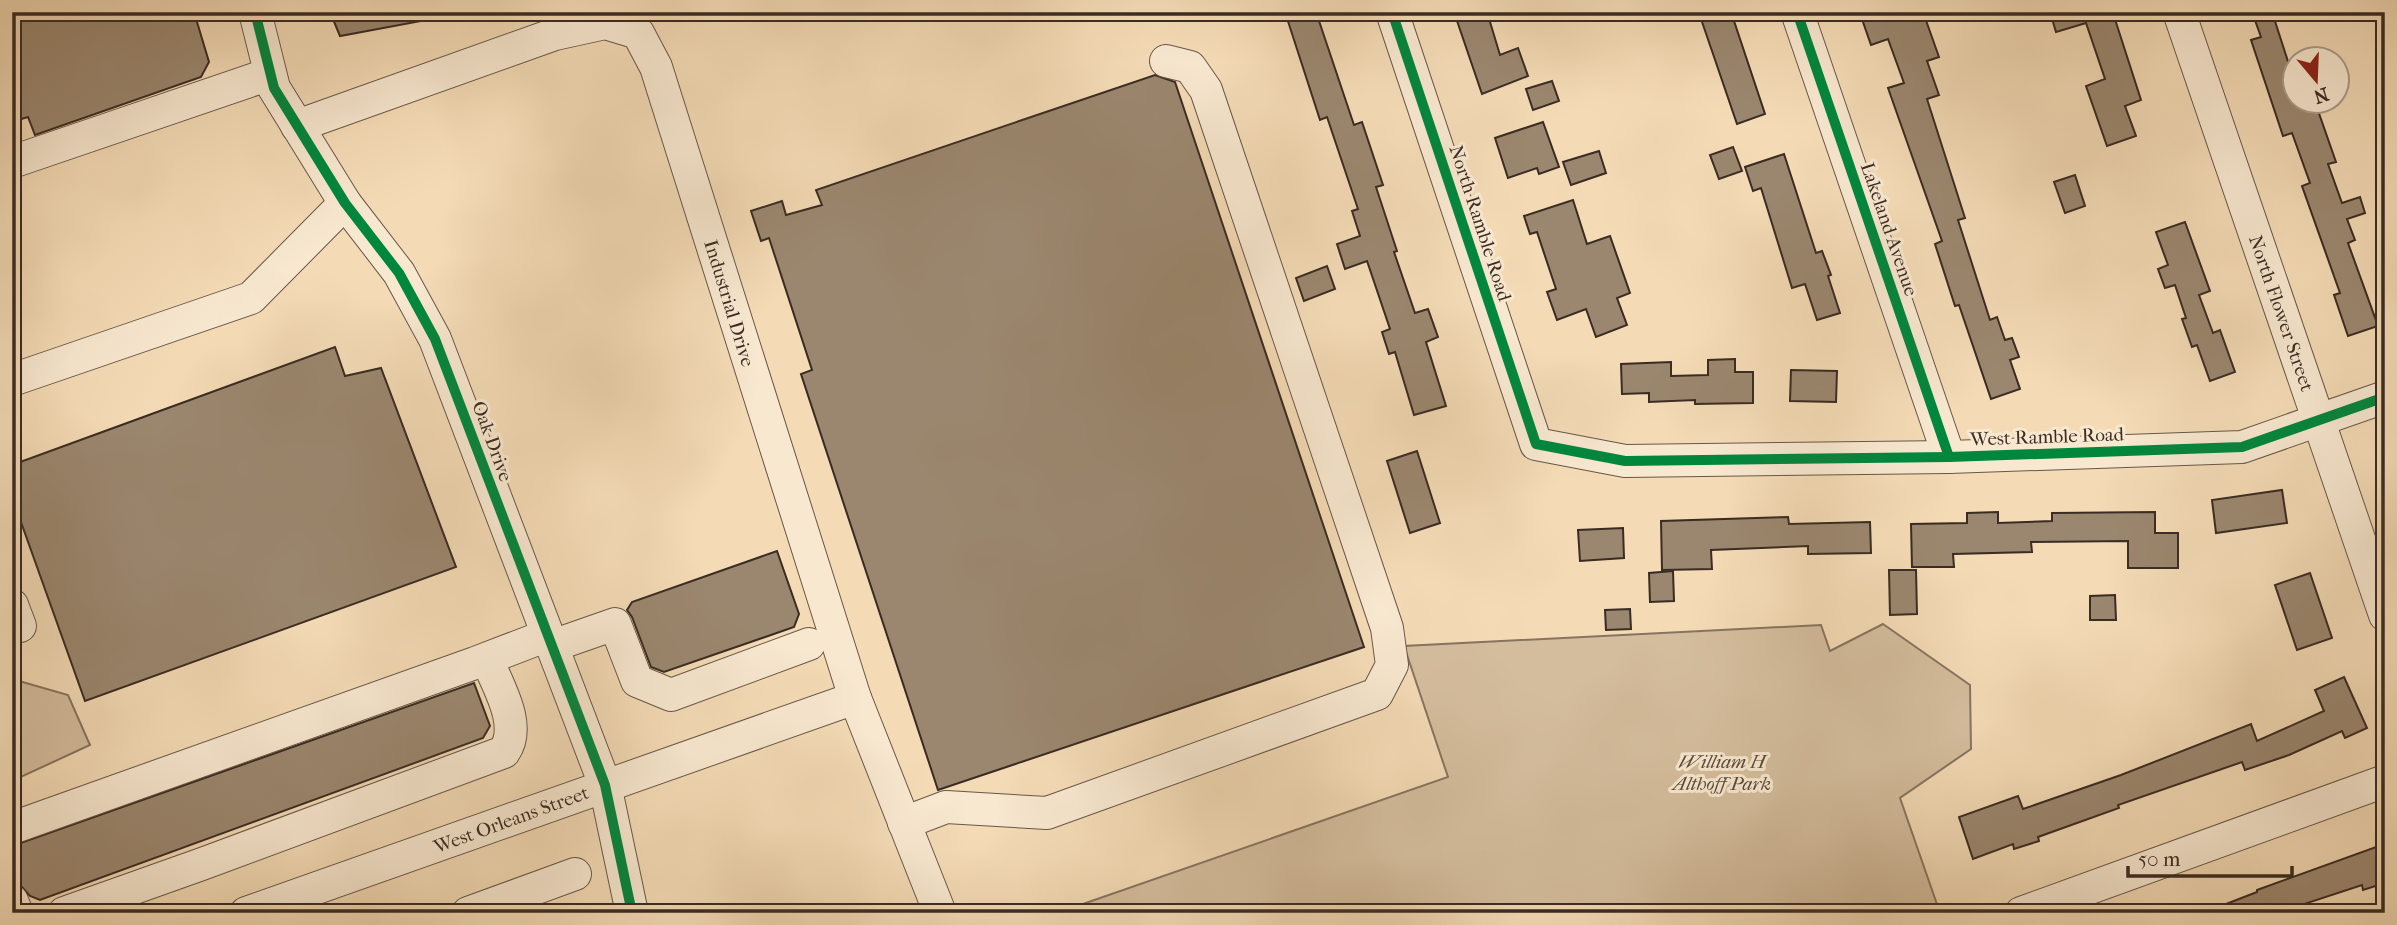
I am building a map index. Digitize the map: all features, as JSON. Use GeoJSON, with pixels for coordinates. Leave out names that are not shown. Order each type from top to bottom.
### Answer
{"type":"FeatureCollection","features":[{"type":"Feature","properties":{"kind":"street","name":"Oak Drive"},"geometry":{"type":"LineString","coordinates":[[255,12],[274,88],[345,203],[400,273],[435,338],[605,785],[632,913]]}},
{"type":"Feature","properties":{"kind":"street","name":"North Ramble Road"},"geometry":{"type":"LineString","coordinates":[[1392,12],[1536,444]]}},
{"type":"Feature","properties":{"kind":"street","name":"Lakeland Avenue"},"geometry":{"type":"LineString","coordinates":[[1797,12],[1949,457]]}},
{"type":"Feature","properties":{"kind":"street","name":"North Flower Street"},"geometry":{"type":"LineString","coordinates":[[2179,12],[2385,615]]}},
{"type":"Feature","properties":{"kind":"street","name":"Industrial Drive"},"geometry":{"type":"LineString","coordinates":[[297,126],[555,34],[608,18],[638,33],[656,67],[855,698],[940,913]]}},
{"type":"Feature","properties":{"kind":"street"},"geometry":{"type":"LineString","coordinates":[[904,823],[946,807],[1047,813],[1377,694],[1392,665],[1387,628],[1206,90],[1191,67],[1166,61]]}},
{"type":"Feature","properties":{"kind":"street"},"geometry":{"type":"LineString","coordinates":[[12,162],[270,74]]}},
{"type":"Feature","properties":{"kind":"street"},"geometry":{"type":"LineString","coordinates":[[12,380],[251,298],[345,203]]}},
{"type":"Feature","properties":{"kind":"street","name":"West Ramble Road"},"geometry":{"type":"LineString","coordinates":[[1536,444],[1625,461],[1949,457],[2242,447],[2385,397]]}},
{"type":"Feature","properties":{"kind":"street"},"geometry":{"type":"LineString","coordinates":[[12,828],[487,659],[615,624],[636,681],[671,695],[809,644]]}},
{"type":"Feature","properties":{"kind":"street"},"geometry":{"type":"LineString","coordinates":[[64,913],[504,751],[510,738],[511,720],[487,659]]}},
{"type":"Feature","properties":{"kind":"street","name":"West Orleans Street"},"geometry":{"type":"LineString","coordinates":[[246,913],[280,907],[605,785],[855,698]]}},
{"type":"Feature","properties":{"kind":"street"},"geometry":{"type":"LineString","coordinates":[[2021,913],[2385,781]]}},
{"type":"Feature","properties":{"kind":"street"},"geometry":{"type":"LineString","coordinates":[[468,913],[575,874]]}},
{"type":"Feature","properties":{"kind":"street"},"geometry":{"type":"LineString","coordinates":[[12,901],[17,913]]}},
{"type":"Feature","properties":{"kind":"green space","name":"William H Althoff Park"},"geometry":{"type":"Polygon","coordinates":[[[1883,624],[1970,685],[1971,749],[1900,798],[1940,913],[1057,913],[1448,777],[1404,646],[1821,625],[1830,651],[1883,624]]]}},
{"type":"Feature","properties":{"kind":"green space"},"geometry":{"type":"Polygon","coordinates":[[[12,679],[68,695],[90,745],[12,781],[12,679]]]}},
{"type":"Feature","properties":{"kind":"building"},"geometry":{"type":"Polygon","coordinates":[[[12,12],[194,12],[209,62],[201,77],[35,135],[28,117],[12,122],[12,12]]]}},
{"type":"Feature","properties":{"kind":"building"},"geometry":{"type":"Polygon","coordinates":[[[330,12],[420,12],[421,21],[340,36],[330,12]]]}},
{"type":"Feature","properties":{"kind":"building"},"geometry":{"type":"Polygon","coordinates":[[[1285,12],[1316,12],[1354,125],[1362,122],[1383,185],[1376,187],[1397,251],[1394,252],[1415,313],[1428,309],[1438,337],[1426,342],[1446,406],[1414,415],[1395,352],[1389,354],[1382,332],[1390,329],[1367,261],[1345,269],[1337,244],[1360,236],[1352,211],[1358,209],[1327,117],[1320,120],[1285,12]]]}},
{"type":"Feature","properties":{"kind":"building"},"geometry":{"type":"Polygon","coordinates":[[[1454,12],[1487,12],[1500,55],[1518,48],[1528,76],[1482,94],[1454,12]]]}},
{"type":"Feature","properties":{"kind":"building"},"geometry":{"type":"Polygon","coordinates":[[[1713,12],[1731,12],[1765,114],[1737,124],[1700,16],[1713,12]]]}},
{"type":"Feature","properties":{"kind":"building"},"geometry":{"type":"Polygon","coordinates":[[[1882,12],[1923,12],[1939,57],[1927,61],[1939,95],[1927,99],[1965,218],[1958,220],[1990,320],[1997,317],[2005,340],[2012,338],[2019,357],[2010,360],[2020,389],[1991,399],[1959,305],[1955,306],[1935,244],[1942,241],[1888,88],[1904,83],[1888,39],[1871,45],[1862,19],[1882,12]]]}},
{"type":"Feature","properties":{"kind":"building"},"geometry":{"type":"Polygon","coordinates":[[[2050,12],[2113,13],[2141,100],[2125,106],[2136,136],[2107,146],[2086,86],[2105,79],[2086,23],[2056,32],[2050,12]]]}},
{"type":"Feature","properties":{"kind":"building"},"geometry":{"type":"Polygon","coordinates":[[[2252,12],[2272,12],[2283,46],[2282,116],[2320,116],[2336,162],[2328,164],[2342,203],[2360,197],[2365,213],[2347,219],[2355,240],[2348,243],[2378,326],[2348,336],[2334,295],[2340,293],[2302,186],[2310,183],[2292,133],[2283,136],[2251,40],[2261,37],[2252,12]]]}},
{"type":"Feature","properties":{"kind":"building"},"geometry":{"type":"Polygon","coordinates":[[[1155,75],[1175,82],[1364,647],[938,790],[801,374],[812,370],[769,238],[761,241],[751,211],[782,201],[786,215],[822,205],[816,190],[1155,75]]]}},
{"type":"Feature","properties":{"kind":"building"},"geometry":{"type":"Polygon","coordinates":[[[1552,81],[1559,101],[1533,110],[1526,89],[1552,81]]]}},
{"type":"Feature","properties":{"kind":"building"},"geometry":{"type":"Polygon","coordinates":[[[1543,122],[1559,167],[1539,174],[1537,168],[1508,178],[1495,138],[1543,122]]]}},
{"type":"Feature","properties":{"kind":"building"},"geometry":{"type":"Polygon","coordinates":[[[1733,147],[1742,171],[1719,179],[1710,155],[1733,147]]]}},
{"type":"Feature","properties":{"kind":"building"},"geometry":{"type":"Polygon","coordinates":[[[1599,151],[1606,173],[1571,185],[1563,162],[1599,151]]]}},
{"type":"Feature","properties":{"kind":"building"},"geometry":{"type":"Polygon","coordinates":[[[1784,154],[1816,253],[1822,251],[1831,275],[1828,276],[1840,313],[1817,320],[1805,284],[1792,288],[1761,188],[1753,191],[1745,167],[1784,154]]]}},
{"type":"Feature","properties":{"kind":"building"},"geometry":{"type":"Polygon","coordinates":[[[2075,175],[2085,206],[2065,213],[2054,182],[2075,175]]]}},
{"type":"Feature","properties":{"kind":"building"},"geometry":{"type":"Polygon","coordinates":[[[1573,200],[1587,244],[1610,236],[1630,293],[1617,298],[1627,325],[1596,337],[1586,309],[1557,320],[1547,292],[1556,289],[1537,232],[1530,234],[1524,216],[1573,200]]]}},
{"type":"Feature","properties":{"kind":"building"},"geometry":{"type":"Polygon","coordinates":[[[2185,222],[2210,291],[2199,295],[2213,333],[2220,330],[2235,372],[2210,381],[2197,345],[2192,347],[2182,319],[2186,318],[2175,285],[2165,288],[2158,269],[2168,265],[2156,232],[2185,222]]]}},
{"type":"Feature","properties":{"kind":"building"},"geometry":{"type":"Polygon","coordinates":[[[1327,266],[1335,289],[1304,301],[1296,278],[1327,266]]]}},
{"type":"Feature","properties":{"kind":"building"},"geometry":{"type":"Polygon","coordinates":[[[335,347],[345,376],[381,368],[456,567],[85,701],[12,497],[12,465],[335,347]]]}},
{"type":"Feature","properties":{"kind":"building"},"geometry":{"type":"Polygon","coordinates":[[[1735,359],[1735,372],[1753,372],[1753,403],[1695,404],[1695,400],[1649,402],[1649,393],[1622,394],[1621,364],[1671,362],[1671,376],[1708,375],[1708,360],[1735,359]]]}},
{"type":"Feature","properties":{"kind":"building"},"geometry":{"type":"Polygon","coordinates":[[[1791,370],[1837,371],[1836,402],[1790,401],[1791,370]]]}},
{"type":"Feature","properties":{"kind":"building"},"geometry":{"type":"Polygon","coordinates":[[[1417,451],[1440,523],[1410,533],[1387,461],[1417,451]]]}},
{"type":"Feature","properties":{"kind":"building"},"geometry":{"type":"Polygon","coordinates":[[[2282,490],[2287,523],[2216,533],[2212,500],[2282,490]]]}},
{"type":"Feature","properties":{"kind":"building"},"geometry":{"type":"Polygon","coordinates":[[[1998,512],[1998,523],[2052,521],[2052,513],[2155,512],[2155,533],[2178,533],[2178,568],[2128,568],[2128,541],[2031,542],[2032,552],[1953,554],[1954,567],[1912,567],[1911,524],[1967,523],[1967,513],[1998,512]]]}},
{"type":"Feature","properties":{"kind":"building"},"geometry":{"type":"Polygon","coordinates":[[[1788,517],[1789,524],[1870,522],[1871,553],[1808,554],[1808,546],[1711,550],[1712,569],[1662,570],[1661,521],[1788,517]]]}},
{"type":"Feature","properties":{"kind":"building"},"geometry":{"type":"Polygon","coordinates":[[[1623,528],[1624,558],[1580,561],[1578,530],[1623,528]]]}},
{"type":"Feature","properties":{"kind":"building"},"geometry":{"type":"Polygon","coordinates":[[[777,551],[799,614],[794,627],[664,672],[651,667],[627,610],[632,602],[777,551]]]}},
{"type":"Feature","properties":{"kind":"building"},"geometry":{"type":"Polygon","coordinates":[[[1889,570],[1916,570],[1917,614],[1890,615],[1889,570]]]}},
{"type":"Feature","properties":{"kind":"building"},"geometry":{"type":"Polygon","coordinates":[[[1673,571],[1674,601],[1650,602],[1649,573],[1673,571]]]}},
{"type":"Feature","properties":{"kind":"building"},"geometry":{"type":"Polygon","coordinates":[[[2310,573],[2332,638],[2297,650],[2275,585],[2310,573]]]}},
{"type":"Feature","properties":{"kind":"building"},"geometry":{"type":"Polygon","coordinates":[[[2115,595],[2116,620],[2090,620],[2090,596],[2115,595]]]}},
{"type":"Feature","properties":{"kind":"building"},"geometry":{"type":"Polygon","coordinates":[[[1630,609],[1631,629],[1606,630],[1605,610],[1630,609]]]}},
{"type":"Feature","properties":{"kind":"building"},"geometry":{"type":"Polygon","coordinates":[[[2344,677],[2367,728],[2345,738],[2342,731],[2289,755],[2245,770],[2242,762],[2118,805],[2119,808],[2038,837],[2039,841],[2014,849],[2013,844],[1973,859],[1959,817],[2018,796],[2023,809],[2121,775],[2251,724],[2257,741],[2324,711],[2315,690],[2344,677]]]}},
{"type":"Feature","properties":{"kind":"building"},"geometry":{"type":"Polygon","coordinates":[[[474,683],[490,726],[483,738],[40,900],[30,896],[20,885],[12,862],[12,846],[474,683]]]}},
{"type":"Feature","properties":{"kind":"building"},"geometry":{"type":"Polygon","coordinates":[[[2376,847],[2378,854],[2385,852],[2385,883],[2363,890],[2362,885],[2277,913],[2208,913],[2257,890],[2376,847]]]}},
{"type":"Feature","properties":{"kind":"cycle path"},"geometry":{"type":"LineString","coordinates":[[255,12],[274,88],[345,203],[399,273],[435,339],[605,785],[632,913]]}},
{"type":"Feature","properties":{"kind":"cycle path"},"geometry":{"type":"LineString","coordinates":[[1392,12],[1536,444],[1625,461],[1949,457],[2242,447],[2385,397]]}},
{"type":"Feature","properties":{"kind":"cycle path"},"geometry":{"type":"LineString","coordinates":[[1797,12],[1949,457]]}}]}
